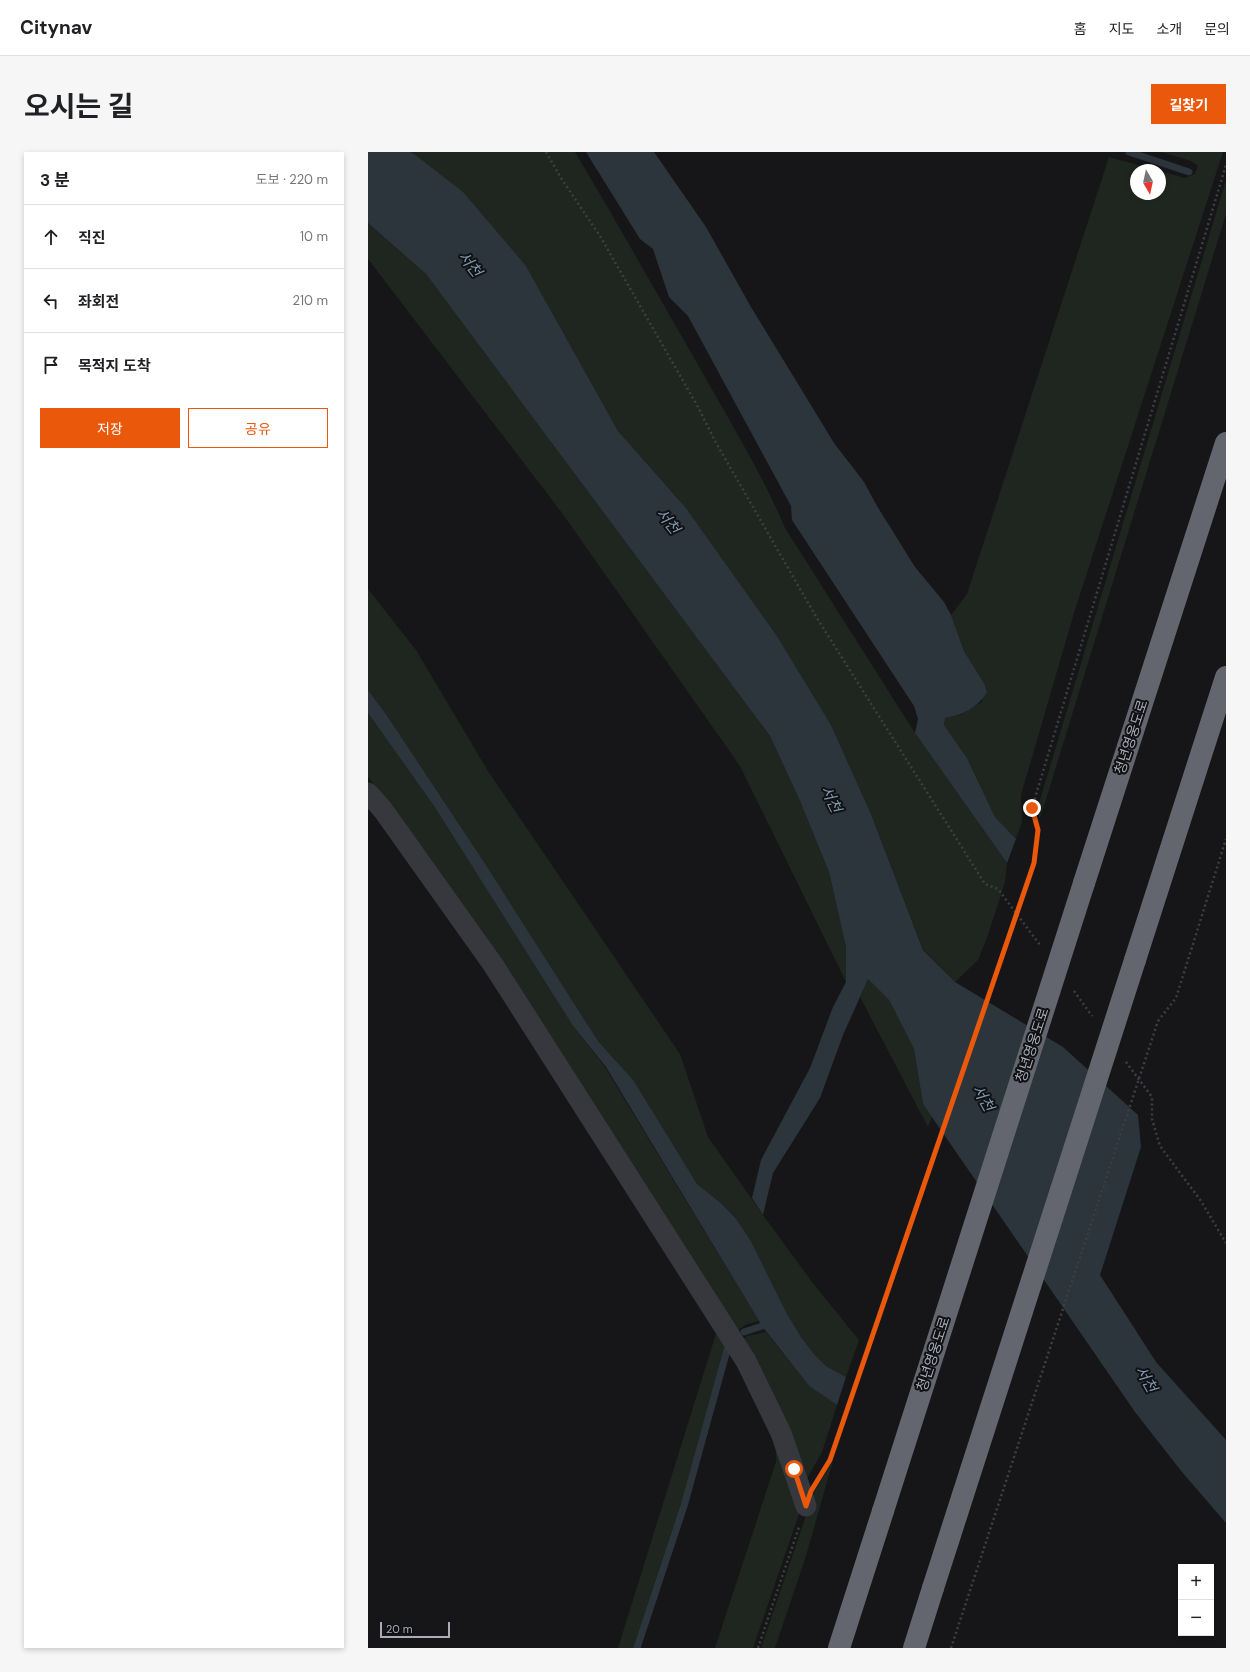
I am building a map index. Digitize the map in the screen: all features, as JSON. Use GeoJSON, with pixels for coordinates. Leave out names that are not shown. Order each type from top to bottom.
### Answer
{"type":"FeatureCollection","features":[{"type":"Feature","properties":{"kind":"highway","name":"청년영웅도로"},"geometry":{"type":"LineString","coordinates":[[838,1648],[1226,443]]}},
{"type":"Feature","properties":{"kind":"highway"},"geometry":{"type":"LineString","coordinates":[[914,1648],[1226,677]]}},
{"type":"Feature","properties":{"kind":"street"},"geometry":{"type":"LineString","coordinates":[[368,793],[383,810],[494,966],[746,1361],[782,1433],[806,1506]]}},
{"type":"Feature","properties":{"kind":"path"},"geometry":{"type":"LineString","coordinates":[[546,152],[561,178],[600,236],[819,621],[985,884],[998,889],[1040,946]]}},
{"type":"Feature","properties":{"kind":"path"},"geometry":{"type":"LineString","coordinates":[[758,1648],[811,1491],[830,1460],[1034,863],[1038,830],[1032,808],[1226,165]]}},
{"type":"Feature","properties":{"kind":"path"},"geometry":{"type":"LineString","coordinates":[[950,1648],[1158,1021],[1176,998],[1226,839]]}},
{"type":"Feature","properties":{"kind":"path"},"geometry":{"type":"LineString","coordinates":[[1073,990],[1096,1021]]}},
{"type":"Feature","properties":{"kind":"path"},"geometry":{"type":"LineString","coordinates":[[1124,1059],[1152,1097],[1152,1119],[1160,1146],[1201,1201],[1226,1243]]}},
{"type":"Feature","properties":{"kind":"shaded area"},"geometry":{"type":"Polygon","coordinates":[[[410,152],[575,152],[745,448],[766,487],[785,528],[915,733],[1007,863],[1005,882],[987,938],[978,960],[955,982],[923,949],[871,814],[831,725],[777,636],[686,508],[618,431],[526,266],[414,154],[410,152]]]}},
{"type":"Feature","properties":{"kind":"shaded area"},"geometry":{"type":"Polygon","coordinates":[[[1162,152],[1223,152],[1074,613],[1021,795],[1022,822],[1016,839],[995,817],[967,758],[944,725],[945,718],[960,715],[982,702],[984,683],[964,651],[951,615],[967,594],[1109,157],[1134,164],[1130,164],[1130,200],[1166,200],[1166,173],[1185,178],[1195,174],[1198,166],[1191,161],[1162,152]]]}},
{"type":"Feature","properties":{"kind":"shaded area"},"geometry":{"type":"Polygon","coordinates":[[[1226,180],[1226,214],[1040,819],[1037,810],[1226,180]]]}},
{"type":"Feature","properties":{"kind":"shaded area"},"geometry":{"type":"Polygon","coordinates":[[[368,223],[426,274],[770,736],[800,801],[829,872],[846,947],[846,982],[740,766],[562,513],[368,259],[368,223]]]}},
{"type":"Feature","properties":{"kind":"shaded area"},"geometry":{"type":"Polygon","coordinates":[[[368,589],[416,650],[488,771],[680,1054],[708,1137],[812,1282],[859,1340],[846,1377],[826,1366],[814,1354],[801,1337],[786,1312],[751,1241],[737,1220],[721,1203],[697,1184],[634,1081],[598,1041],[484,862],[388,717],[368,690],[368,589]]]}},
{"type":"Feature","properties":{"kind":"shaded area"},"geometry":{"type":"Polygon","coordinates":[[[368,713],[434,806],[573,1026],[605,1067],[759,1321],[745,1325],[734,1333],[391,804],[368,777],[368,713]]]}},
{"type":"Feature","properties":{"kind":"shaded area"},"geometry":{"type":"Polygon","coordinates":[[[868,979],[889,1000],[914,1049],[923,1104],[932,1116],[928,1127],[860,997],[868,979]]]}},
{"type":"Feature","properties":{"kind":"shaded area"},"geometry":{"type":"Polygon","coordinates":[[[719,1324],[728,1349],[724,1349],[681,1505],[634,1648],[618,1648],[719,1324]]]}},
{"type":"Feature","properties":{"kind":"shaded area"},"geometry":{"type":"Polygon","coordinates":[[[766,1332],[809,1386],[837,1405],[822,1452],[805,1482],[739,1343],[747,1336],[766,1332]]]}},
{"type":"Feature","properties":{"kind":"shaded area"},"geometry":{"type":"Polygon","coordinates":[[[776,1446],[802,1505],[753,1648],[715,1648],[776,1462],[776,1446]]]}},
{"type":"Feature","properties":{"kind":"shaded area"},"geometry":{"type":"Polygon","coordinates":[[[833,1461],[806,1556],[775,1648],[761,1648],[814,1492],[833,1461]]]}},
{"type":"Feature","properties":{"kind":"water","name":"서천"},"geometry":{"type":"Polygon","coordinates":[[[368,152],[410,152],[414,154],[463,192],[526,266],[618,431],[686,508],[777,636],[831,725],[871,814],[923,950],[955,982],[1063,1047],[1138,1115],[1141,1147],[1100,1275],[1156,1362],[1226,1440],[1226,1523],[1182,1472],[1135,1412],[923,1104],[914,1049],[889,1000],[868,979],[843,1035],[820,1098],[773,1173],[763,1215],[752,1198],[761,1160],[810,1068],[833,1007],[846,982],[846,947],[829,872],[800,801],[770,736],[426,274],[368,223],[368,152]]]}},
{"type":"Feature","properties":{"kind":"water"},"geometry":{"type":"Polygon","coordinates":[[[586,152],[654,152],[706,227],[751,307],[834,443],[864,482],[877,506],[915,567],[944,602],[951,615],[964,651],[984,683],[987,692],[979,702],[969,710],[945,718],[944,725],[967,758],[995,817],[1016,839],[1007,863],[915,733],[918,719],[914,706],[792,520],[791,506],[688,316],[669,297],[653,249],[640,239],[586,152]]]}},
{"type":"Feature","properties":{"kind":"water"},"geometry":{"type":"Polygon","coordinates":[[[368,690],[388,717],[484,862],[598,1041],[634,1081],[697,1184],[721,1203],[737,1220],[751,1241],[786,1312],[801,1337],[814,1354],[826,1366],[846,1377],[837,1405],[809,1386],[762,1326],[606,1067],[573,1026],[434,806],[368,713],[368,690]]]}},
{"type":"Feature","properties":{"kind":"waterway"},"geometry":{"type":"LineString","coordinates":[[1129,152],[1189,172]]}},
{"type":"Feature","properties":{"kind":"waterway"},"geometry":{"type":"LineString","coordinates":[[744,1332],[762,1326]]}},
{"type":"Feature","properties":{"kind":"waterway"},"geometry":{"type":"LineString","coordinates":[[637,1648],[684,1506],[727,1350]]}},
{"type":"Feature","properties":{"kind":"route"},"geometry":{"type":"LineString","coordinates":[[794,1469],[806,1506],[811,1491],[830,1460],[1034,863],[1038,830],[1032,808]]}}]}
